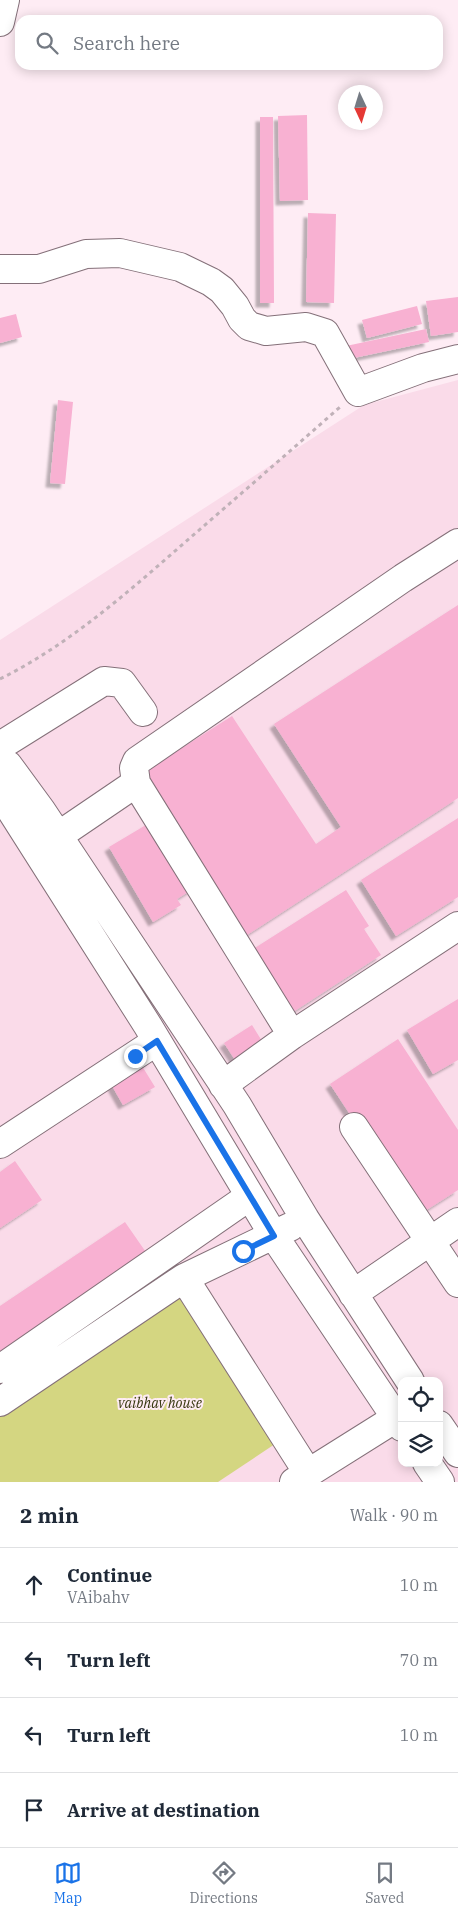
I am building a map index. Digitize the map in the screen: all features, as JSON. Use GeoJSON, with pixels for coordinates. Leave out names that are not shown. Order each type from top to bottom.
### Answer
{"type":"FeatureCollection","features":[{"type":"Feature","properties":{"kind":"street"},"geometry":{"type":"LineString","coordinates":[[0,22],[4,0]]}},
{"type":"Feature","properties":{"kind":"street"},"geometry":{"type":"LineString","coordinates":[[0,269],[39,269],[86,254],[120,253],[180,267],[211,282],[222,290],[249,326],[266,331],[306,327],[325,332],[358,392],[423,368],[458,359]]}},
{"type":"Feature","properties":{"kind":"street"},"geometry":{"type":"LineString","coordinates":[[292,1035],[136,782],[134,768],[137,761],[378,595],[458,543]]}},
{"type":"Feature","properties":{"kind":"street"},"geometry":{"type":"LineString","coordinates":[[0,769],[104,681],[122,683],[143,712]]}},
{"type":"Feature","properties":{"kind":"street"},"geometry":{"type":"LineString","coordinates":[[0,769],[8,765],[58,836],[230,1095],[304,1219],[407,1377]]}},
{"type":"Feature","properties":{"kind":"street"},"geometry":{"type":"LineString","coordinates":[[0,769],[157,1041],[274,1236],[398,1422]]}},
{"type":"Feature","properties":{"kind":"street"},"geometry":{"type":"LineString","coordinates":[[58,836],[136,782]]}},
{"type":"Feature","properties":{"kind":"street"},"geometry":{"type":"LineString","coordinates":[[206,1123],[230,1095],[292,1035],[458,926]]}},
{"type":"Feature","properties":{"kind":"street"},"geometry":{"type":"LineString","coordinates":[[0,1144],[157,1041]]}},
{"type":"Feature","properties":{"kind":"street"},"geometry":{"type":"LineString","coordinates":[[354,1127],[458,1284]]}},
{"type":"Feature","properties":{"kind":"street"},"geometry":{"type":"LineString","coordinates":[[0,1369],[250,1196]]}},
{"type":"Feature","properties":{"kind":"street"},"geometry":{"type":"LineString","coordinates":[[0,1402],[184,1278],[274,1236],[304,1219]]}},
{"type":"Feature","properties":{"kind":"street"},"geometry":{"type":"LineString","coordinates":[[352,1294],[458,1222]]}},
{"type":"Feature","properties":{"kind":"street"},"geometry":{"type":"LineString","coordinates":[[184,1278],[301,1477],[398,1424]]}},
{"type":"Feature","properties":{"kind":"street"},"geometry":{"type":"LineString","coordinates":[[443,1430],[458,1453]]}},
{"type":"Feature","properties":{"kind":"street"},"geometry":{"type":"LineString","coordinates":[[430,1467],[440,1482]]}},
{"type":"Feature","properties":{"kind":"path"},"geometry":{"type":"LineString","coordinates":[[0,679],[19,670],[80,630],[119,600],[358,392]]}},
{"type":"Feature","properties":{"kind":"shaded area"},"geometry":{"type":"Polygon","coordinates":[[[458,380],[458,1482],[0,1482],[0,640],[364,405],[458,380]]]}},
{"type":"Feature","properties":{"kind":"green space","name":"vaibhav house"},"geometry":{"type":"Polygon","coordinates":[[[182,1294],[281,1440],[218,1482],[0,1482],[0,1415],[182,1294]]]}},
{"type":"Feature","properties":{"kind":"building"},"geometry":{"type":"Polygon","coordinates":[[[307,115],[308,200],[280,201],[278,116],[307,115]]]}},
{"type":"Feature","properties":{"kind":"building"},"geometry":{"type":"Polygon","coordinates":[[[260,117],[273,117],[274,303],[260,303],[260,117]]]}},
{"type":"Feature","properties":{"kind":"building"},"geometry":{"type":"Polygon","coordinates":[[[308,213],[336,214],[334,303],[306,302],[308,213]]]}},
{"type":"Feature","properties":{"kind":"building"},"geometry":{"type":"Polygon","coordinates":[[[458,297],[458,332],[431,336],[426,301],[458,297]]]}},
{"type":"Feature","properties":{"kind":"building"},"geometry":{"type":"Polygon","coordinates":[[[417,306],[422,324],[367,338],[362,320],[417,306]]]}},
{"type":"Feature","properties":{"kind":"building"},"geometry":{"type":"Polygon","coordinates":[[[16,314],[22,337],[0,343],[0,318],[16,314]]]}},
{"type":"Feature","properties":{"kind":"building"},"geometry":{"type":"Polygon","coordinates":[[[426,329],[429,342],[349,359],[346,346],[426,329]]]}},
{"type":"Feature","properties":{"kind":"building"},"geometry":{"type":"Polygon","coordinates":[[[58,400],[73,402],[65,484],[50,483],[58,400]]]}},
{"type":"Feature","properties":{"kind":"building"},"geometry":{"type":"Polygon","coordinates":[[[458,605],[458,798],[244,937],[138,776],[232,716],[316,844],[341,827],[274,724],[458,605]]]}},
{"type":"Feature","properties":{"kind":"building"},"geometry":{"type":"Polygon","coordinates":[[[458,818],[458,897],[396,936],[361,880],[458,818]]]}},
{"type":"Feature","properties":{"kind":"building"},"geometry":{"type":"Polygon","coordinates":[[[156,819],[196,887],[177,899],[181,905],[153,922],[109,847],[156,819]]]}},
{"type":"Feature","properties":{"kind":"building"},"geometry":{"type":"Polygon","coordinates":[[[346,890],[369,926],[364,929],[381,955],[290,1014],[250,951],[346,890]]]}},
{"type":"Feature","properties":{"kind":"building"},"geometry":{"type":"Polygon","coordinates":[[[458,999],[458,1060],[433,1074],[407,1030],[458,999]]]}},
{"type":"Feature","properties":{"kind":"building"},"geometry":{"type":"Polygon","coordinates":[[[252,1025],[267,1049],[239,1066],[224,1043],[252,1025]]]}},
{"type":"Feature","properties":{"kind":"building"},"geometry":{"type":"Polygon","coordinates":[[[398,1039],[458,1130],[458,1190],[417,1216],[330,1084],[398,1039]]]}},
{"type":"Feature","properties":{"kind":"building"},"geometry":{"type":"Polygon","coordinates":[[[142,1066],[155,1087],[123,1105],[111,1084],[142,1066]]]}},
{"type":"Feature","properties":{"kind":"building"},"geometry":{"type":"Polygon","coordinates":[[[15,1161],[42,1200],[0,1228],[0,1172],[15,1161]]]}},
{"type":"Feature","properties":{"kind":"building"},"geometry":{"type":"Polygon","coordinates":[[[125,1222],[150,1258],[0,1358],[0,1306],[125,1222]]]}},
{"type":"Feature","properties":{"kind":"route"},"geometry":{"type":"LineString","coordinates":[[135,1056],[157,1041],[274,1236],[243,1251]]}}]}
